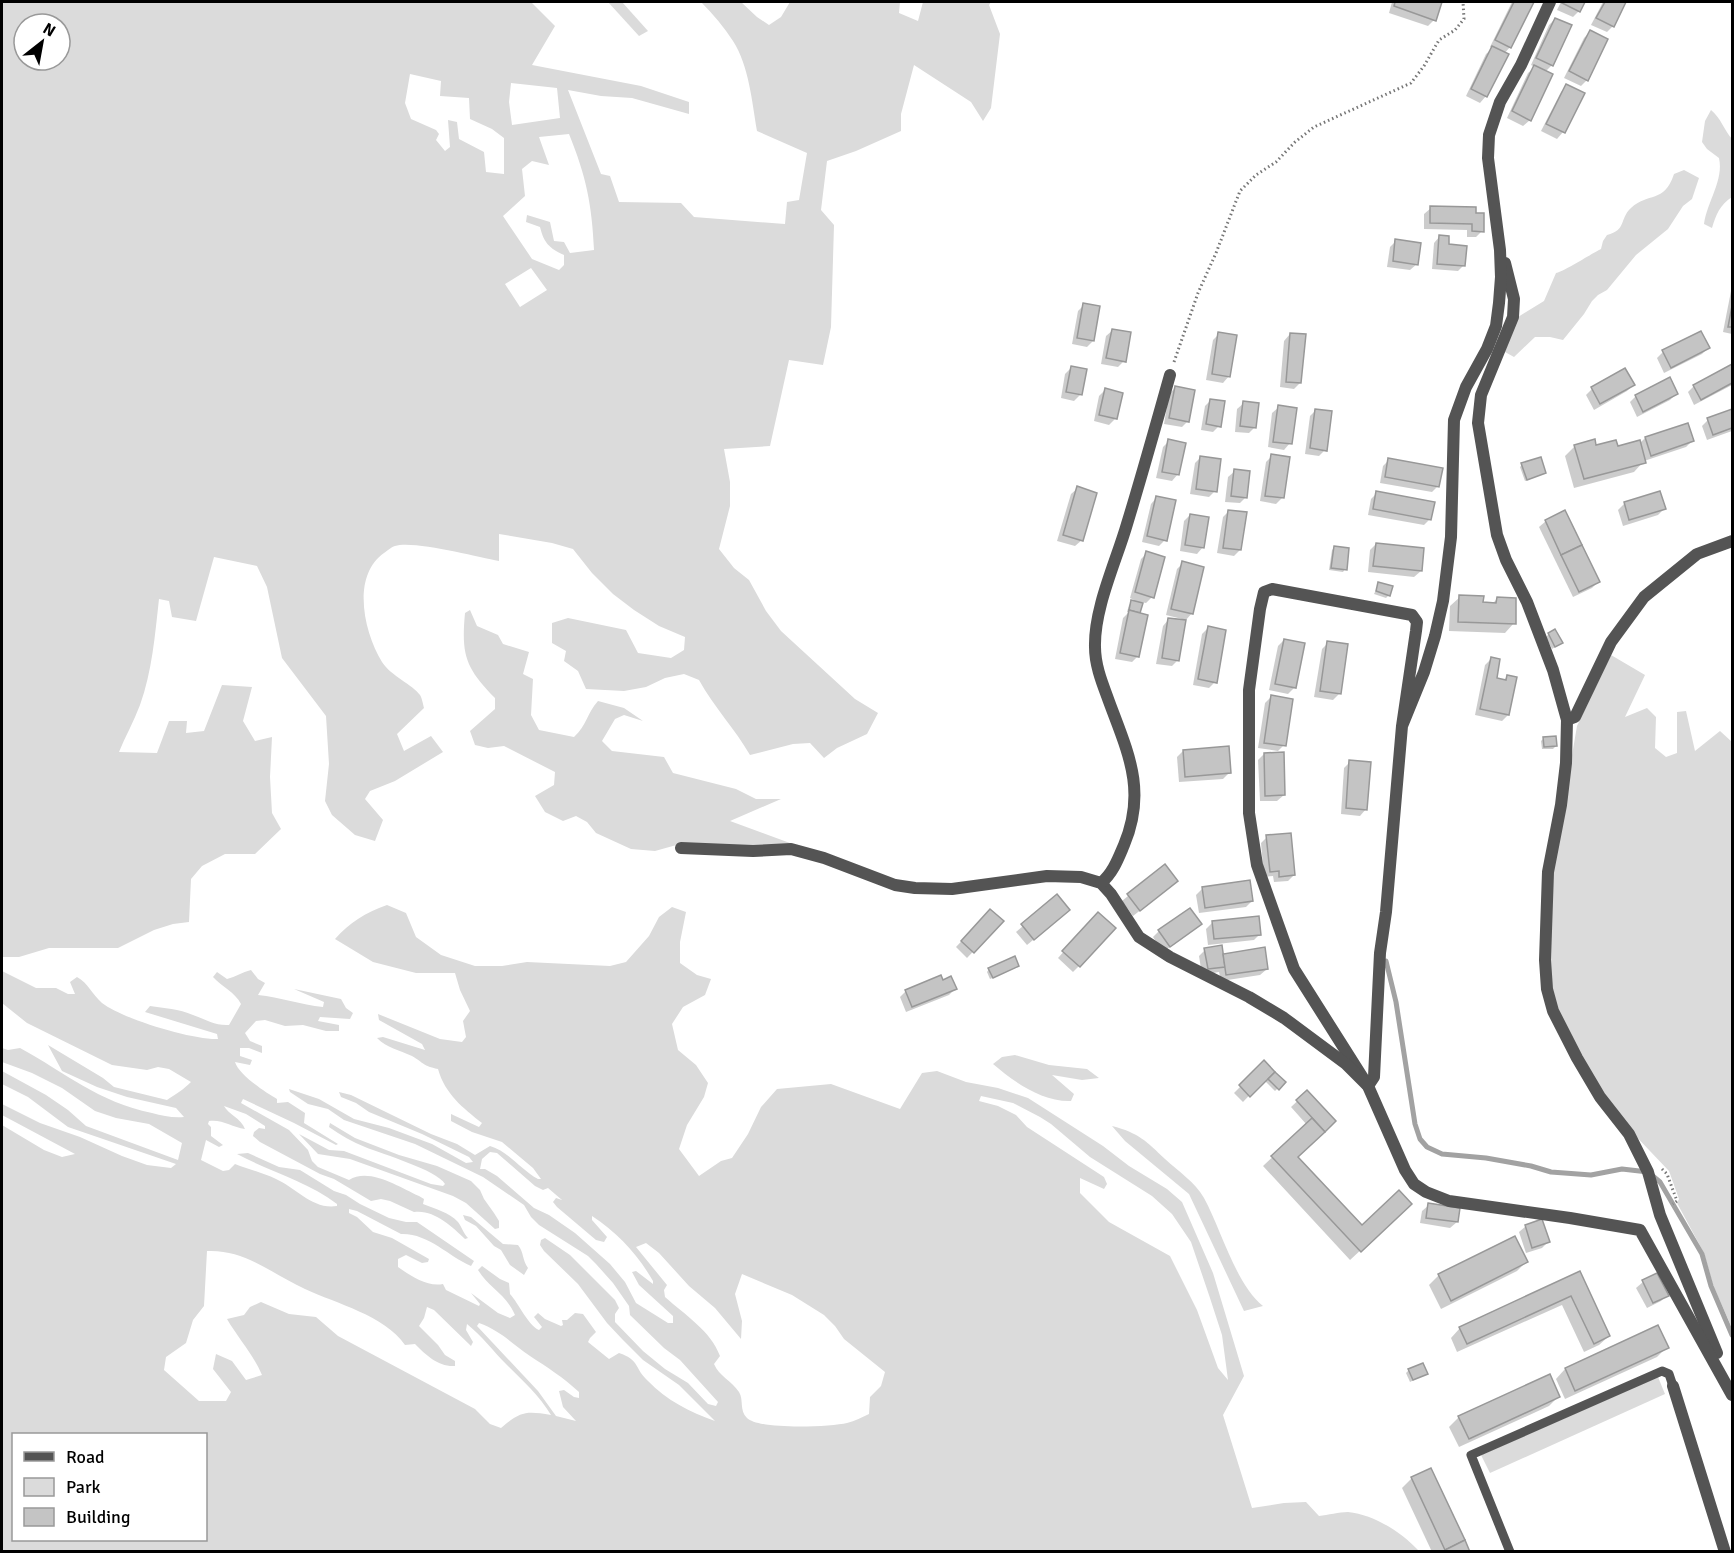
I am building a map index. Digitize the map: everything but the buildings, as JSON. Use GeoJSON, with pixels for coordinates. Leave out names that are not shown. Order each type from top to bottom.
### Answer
{"type":"FeatureCollection","features":[{"type":"Feature","properties":{"kind":"street"},"geometry":{"type":"LineString","coordinates":[[1402,726],[1427,663],[1443,601],[1451,537],[1454,420],[1466,387],[1487,349],[1496,326],[1501,277],[1500,250],[1488,158],[1489,135],[1500,102],[1521,65],[1550,2]]}},
{"type":"Feature","properties":{"kind":"street"},"geometry":{"type":"LineString","coordinates":[[1500,250],[1514,300],[1513,317],[1479,406],[1481,449],[1497,535],[1506,560],[1527,602],[1549,661],[1567,720],[1566,763],[1561,805],[1548,872],[1545,951],[1547,989],[1553,1011],[1577,1058],[1600,1097],[1629,1134],[1648,1172],[1660,1215],[1732,1393]]}},
{"type":"Feature","properties":{"kind":"street"},"geometry":{"type":"LineString","coordinates":[[1101,883],[1110,875],[1130,831],[1135,810],[1136,790],[1128,757],[1099,672],[1095,649],[1096,625],[1100,605],[1127,524],[1170,375]]}},
{"type":"Feature","properties":{"kind":"street"},"geometry":{"type":"LineString","coordinates":[[1567,720],[1575,717],[1611,642],[1644,597],[1698,554],[1732,541]]}},
{"type":"Feature","properties":{"kind":"street"},"geometry":{"type":"LineString","coordinates":[[1368,1086],[1374,1077],[1380,953],[1386,912],[1402,726],[1417,622],[1412,615],[1272,589],[1264,592],[1260,609],[1249,690],[1249,813],[1257,865],[1294,969],[1368,1086],[1405,1170],[1414,1184],[1426,1192],[1449,1201],[1640,1230],[1732,1393]]}},
{"type":"Feature","properties":{"kind":"street"},"geometry":{"type":"LineString","coordinates":[[681,848],[798,850],[895,885],[915,888],[952,889],[1047,876],[1081,877],[1101,883],[1111,894],[1139,937],[1170,957],[1249,997],[1284,1018],[1346,1064],[1368,1086]]}},
{"type":"Feature","properties":{"kind":"street"},"geometry":{"type":"LineString","coordinates":[[1673,1386],[1725,1551]]}},
{"type":"Feature","properties":{"kind":"lane"},"geometry":{"type":"LineString","coordinates":[[1510,1551],[1471,1455],[1662,1371],[1669,1374],[1673,1386]]}},
{"type":"Feature","properties":{"kind":"path"},"geometry":{"type":"LineString","coordinates":[[1170,375],[1198,292],[1240,191],[1314,128],[1411,83],[1439,40],[1455,30],[1464,20],[1463,2]]}},
{"type":"Feature","properties":{"kind":"green space"},"geometry":{"type":"Polygon","coordinates":[[[2,2],[531,2],[555,26],[532,65],[641,86],[689,102],[689,114],[632,98],[601,96],[568,90],[601,174],[610,176],[619,202],[681,203],[694,217],[785,224],[787,202],[799,200],[807,153],[757,131],[743,62],[733,41],[701,2],[741,2],[769,25],[781,17],[790,2],[900,2],[899,13],[918,21],[923,2],[991,2],[989,5],[1000,34],[991,108],[983,121],[971,102],[914,65],[901,114],[901,131],[827,161],[821,210],[834,225],[831,327],[823,365],[789,360],[770,446],[724,449],[730,482],[730,506],[719,549],[734,568],[749,580],[766,611],[781,631],[855,699],[878,713],[867,734],[837,748],[824,758],[810,743],[793,744],[750,755],[699,680],[684,674],[665,678],[646,687],[624,691],[586,689],[578,671],[564,661],[566,651],[552,643],[552,623],[568,618],[626,630],[638,653],[671,658],[684,650],[685,637],[659,626],[613,594],[573,549],[499,534],[499,561],[430,547],[395,546],[374,563],[367,576],[364,590],[366,621],[382,662],[391,672],[417,691],[422,699],[424,708],[397,734],[404,751],[431,736],[443,752],[395,781],[370,791],[365,799],[383,820],[375,841],[355,835],[332,815],[325,801],[329,764],[326,716],[282,658],[267,587],[257,566],[214,557],[196,621],[172,617],[169,601],[159,599],[147,680],[140,705],[119,752],[157,753],[169,721],[187,721],[186,733],[204,731],[222,685],[252,687],[243,721],[255,741],[272,737],[270,777],[272,813],[281,829],[255,854],[225,854],[202,866],[191,879],[189,922],[154,930],[118,948],[49,948],[19,957],[2,957],[2,2]],[[410,74],[405,103],[411,119],[436,130],[439,134],[436,140],[445,151],[450,147],[448,120],[457,122],[459,139],[484,152],[486,172],[504,174],[504,138],[492,129],[470,119],[469,98],[440,96],[441,81],[410,74]],[[511,83],[509,102],[512,125],[560,118],[557,88],[511,83]],[[569,134],[539,137],[549,165],[532,161],[522,169],[525,196],[503,216],[532,259],[559,270],[564,265],[564,255],[548,244],[540,227],[526,222],[527,215],[550,222],[554,241],[564,242],[570,253],[594,250],[592,218],[584,177],[569,134]],[[531,268],[505,284],[520,307],[547,290],[531,268]]]}},
{"type":"Feature","properties":{"kind":"green space"},"geometry":{"type":"Polygon","coordinates":[[[608,2],[622,2],[648,31],[639,36],[608,2]]]}},
{"type":"Feature","properties":{"kind":"green space"},"geometry":{"type":"Polygon","coordinates":[[[1711,110],[1732,139],[1732,197],[1719,210],[1712,228],[1704,224],[1720,166],[1719,158],[1702,142],[1705,121],[1711,110]]]}},
{"type":"Feature","properties":{"kind":"green space"},"geometry":{"type":"Polygon","coordinates":[[[1684,170],[1699,178],[1692,199],[1683,206],[1668,229],[1636,255],[1607,290],[1592,301],[1563,340],[1535,337],[1514,357],[1505,352],[1518,317],[1544,301],[1556,273],[1601,249],[1607,235],[1618,230],[1631,208],[1643,200],[1660,194],[1670,183],[1674,174],[1684,170]]]}},
{"type":"Feature","properties":{"kind":"green space"},"geometry":{"type":"Polygon","coordinates":[[[470,610],[477,626],[498,635],[503,644],[529,652],[523,674],[533,679],[531,715],[539,730],[574,737],[598,701],[624,708],[643,721],[624,715],[615,719],[602,741],[612,751],[664,757],[673,773],[736,789],[756,799],[781,799],[730,821],[809,850],[680,844],[655,851],[631,849],[596,833],[587,822],[576,816],[563,821],[545,812],[535,796],[554,785],[555,772],[504,746],[488,748],[475,745],[470,731],[495,709],[495,698],[472,669],[465,651],[465,613],[470,610]]]}},
{"type":"Feature","properties":{"kind":"green space"},"geometry":{"type":"Polygon","coordinates":[[[1611,655],[1645,675],[1625,717],[1647,708],[1656,717],[1655,748],[1666,757],[1677,753],[1677,712],[1686,711],[1695,751],[1720,731],[1732,742],[1732,1328],[1713,1285],[1704,1253],[1677,1203],[1679,1199],[1669,1171],[1630,1130],[1599,1086],[1580,1055],[1557,1007],[1551,981],[1549,958],[1552,872],[1577,726],[1611,655]]]}},
{"type":"Feature","properties":{"kind":"green space"},"geometry":{"type":"Polygon","coordinates":[[[387,905],[406,913],[416,937],[441,955],[475,966],[502,966],[527,962],[610,966],[626,962],[649,936],[659,917],[672,907],[686,912],[680,942],[680,963],[697,975],[711,979],[705,995],[683,1007],[672,1024],[678,1050],[696,1065],[708,1083],[704,1097],[687,1125],[679,1149],[699,1176],[721,1161],[732,1158],[748,1134],[761,1107],[777,1089],[831,1084],[900,1109],[922,1073],[937,1071],[966,1082],[998,1088],[1028,1098],[1167,1189],[1182,1202],[1213,1273],[1244,1376],[1223,1415],[1252,1508],[1306,1502],[1319,1516],[1345,1512],[1358,1514],[1387,1526],[1419,1551],[2,1551],[2,1125],[44,1150],[62,1157],[75,1154],[2,1115],[2,1104],[40,1123],[147,1165],[171,1168],[176,1164],[68,1127],[28,1097],[2,1084],[2,1071],[46,1095],[86,1126],[178,1160],[182,1143],[149,1124],[116,1118],[95,1111],[62,1088],[32,1073],[2,1062],[2,1048],[8,1050],[20,1048],[83,1086],[115,1102],[164,1116],[184,1117],[176,1108],[127,1097],[97,1087],[62,1071],[48,1045],[114,1087],[167,1100],[191,1082],[169,1069],[158,1067],[147,1070],[112,1065],[27,1023],[2,1003],[2,971],[36,988],[56,988],[68,994],[75,994],[70,982],[77,977],[102,1003],[125,1016],[192,1036],[218,1039],[217,1034],[145,1012],[150,1006],[166,1008],[229,1025],[241,1004],[213,977],[217,972],[227,979],[251,970],[258,979],[265,983],[258,995],[323,1007],[324,1002],[294,989],[341,999],[346,1008],[353,1013],[350,1019],[320,1017],[318,1021],[339,1025],[339,1031],[326,1031],[303,1025],[285,1026],[265,1020],[256,1021],[245,1033],[250,1041],[262,1046],[262,1053],[249,1048],[240,1048],[240,1056],[252,1060],[250,1065],[235,1062],[247,1078],[277,1099],[277,1103],[288,1102],[305,1113],[304,1123],[338,1144],[243,1099],[241,1103],[289,1130],[308,1150],[312,1161],[318,1167],[349,1180],[366,1176],[393,1184],[424,1199],[423,1204],[450,1216],[459,1224],[468,1238],[465,1239],[448,1224],[428,1213],[414,1212],[381,1199],[371,1201],[334,1179],[260,1142],[253,1136],[254,1132],[259,1128],[265,1129],[265,1126],[246,1114],[224,1106],[245,1129],[218,1121],[209,1121],[211,1136],[223,1145],[219,1147],[206,1140],[201,1160],[223,1171],[229,1170],[235,1164],[276,1179],[312,1202],[337,1206],[313,1189],[237,1154],[248,1153],[279,1167],[300,1170],[334,1191],[389,1218],[417,1222],[474,1261],[471,1266],[429,1241],[401,1234],[349,1209],[349,1213],[357,1217],[373,1232],[392,1238],[429,1259],[428,1262],[422,1263],[406,1255],[398,1259],[398,1267],[425,1282],[443,1284],[446,1290],[479,1306],[480,1304],[471,1293],[498,1313],[510,1318],[515,1315],[507,1302],[478,1270],[482,1266],[509,1283],[510,1294],[527,1319],[539,1330],[542,1327],[534,1317],[538,1313],[561,1326],[563,1325],[562,1320],[567,1320],[575,1313],[583,1314],[596,1332],[588,1342],[609,1359],[619,1353],[630,1358],[655,1388],[671,1400],[715,1421],[679,1385],[643,1360],[607,1323],[578,1284],[544,1251],[540,1245],[541,1240],[545,1238],[570,1255],[615,1300],[619,1308],[615,1314],[615,1322],[643,1351],[665,1369],[688,1383],[708,1404],[716,1406],[718,1402],[680,1360],[630,1315],[629,1306],[596,1264],[588,1256],[539,1225],[524,1205],[483,1177],[415,1144],[344,1120],[328,1109],[308,1104],[290,1092],[289,1089],[319,1099],[354,1119],[389,1128],[432,1144],[466,1163],[473,1162],[469,1157],[422,1134],[369,1112],[341,1097],[339,1092],[351,1095],[431,1134],[457,1144],[475,1155],[490,1146],[497,1148],[532,1175],[541,1179],[533,1168],[502,1142],[472,1132],[451,1121],[451,1114],[479,1127],[482,1123],[450,1093],[438,1069],[389,1047],[377,1038],[383,1037],[425,1050],[422,1044],[379,1020],[378,1014],[440,1039],[462,1042],[466,1037],[463,1021],[470,1011],[455,973],[416,973],[373,962],[335,939],[352,923],[387,905]],[[981,1096],[979,1101],[998,1106],[1016,1115],[1027,1127],[1104,1177],[1107,1184],[1104,1189],[1080,1178],[1080,1193],[1109,1222],[1170,1256],[1197,1310],[1218,1368],[1228,1380],[1222,1335],[1210,1298],[1191,1242],[1172,1214],[1152,1196],[1090,1157],[1040,1117],[1013,1103],[981,1096]],[[490,1152],[482,1159],[480,1169],[485,1169],[497,1176],[534,1208],[549,1215],[575,1233],[610,1264],[625,1282],[636,1303],[668,1323],[673,1323],[673,1316],[639,1285],[632,1272],[636,1271],[653,1284],[653,1281],[627,1245],[592,1216],[592,1220],[607,1237],[604,1242],[596,1240],[557,1207],[553,1202],[556,1198],[562,1200],[548,1188],[543,1190],[535,1186],[497,1153],[490,1152]],[[646,1243],[636,1247],[667,1285],[664,1290],[665,1297],[697,1324],[716,1347],[720,1356],[714,1364],[739,1392],[743,1412],[747,1418],[754,1422],[779,1426],[826,1426],[847,1423],[869,1414],[870,1397],[881,1386],[885,1372],[844,1339],[824,1315],[792,1295],[742,1274],[735,1294],[742,1321],[741,1339],[715,1308],[689,1286],[659,1253],[646,1243]],[[207,1251],[204,1306],[193,1320],[186,1343],[166,1357],[164,1370],[199,1401],[226,1401],[231,1392],[213,1369],[216,1354],[232,1361],[246,1380],[262,1375],[227,1319],[244,1315],[250,1307],[261,1302],[289,1314],[316,1317],[338,1336],[475,1409],[490,1424],[501,1428],[519,1415],[535,1413],[551,1415],[530,1388],[467,1324],[466,1330],[473,1342],[471,1346],[434,1310],[427,1307],[419,1326],[445,1355],[455,1361],[455,1366],[443,1365],[428,1356],[415,1344],[405,1345],[385,1326],[359,1311],[305,1289],[246,1258],[221,1251],[207,1251]],[[479,1323],[477,1326],[538,1391],[556,1416],[576,1421],[563,1407],[559,1391],[564,1390],[579,1398],[579,1392],[500,1334],[479,1323]]]}},
{"type":"Feature","properties":{"kind":"green space"},"geometry":{"type":"Polygon","coordinates":[[[1015,1055],[1049,1065],[1087,1069],[1099,1078],[1082,1080],[1052,1075],[1074,1094],[1071,1101],[1050,1098],[1029,1090],[993,1064],[1002,1057],[1015,1055]]]}},
{"type":"Feature","properties":{"kind":"green space"},"geometry":{"type":"Polygon","coordinates":[[[330,1123],[355,1138],[399,1155],[437,1166],[471,1181],[480,1190],[499,1221],[499,1228],[495,1229],[466,1203],[453,1196],[350,1159],[318,1154],[299,1134],[329,1150],[344,1151],[431,1184],[443,1186],[445,1184],[432,1173],[351,1141],[329,1127],[330,1123]]]}},
{"type":"Feature","properties":{"kind":"green space"},"geometry":{"type":"Polygon","coordinates":[[[1112,1126],[1142,1138],[1196,1187],[1204,1198],[1237,1271],[1253,1297],[1263,1306],[1244,1311],[1189,1194],[1125,1141],[1112,1126]]]}},
{"type":"Feature","properties":{"kind":"green space"},"geometry":{"type":"Polygon","coordinates":[[[463,1215],[471,1217],[503,1244],[518,1245],[528,1268],[524,1275],[510,1265],[501,1250],[494,1246],[476,1226],[465,1220],[463,1215]]]}},
{"type":"Feature","properties":{"kind":"green space"},"geometry":{"type":"Polygon","coordinates":[[[1658,1377],[1665,1394],[1490,1473],[1481,1455],[1658,1377]]]}},
{"type":"Feature","properties":{"kind":"waterway"},"geometry":{"type":"LineString","coordinates":[[1386,961],[1396,1002],[1415,1124],[1420,1139],[1427,1147],[1442,1154],[1486,1158],[1551,1172],[1591,1175],[1622,1169],[1648,1172],[1660,1182],[1702,1254],[1711,1286],[1732,1335]]}}]}
